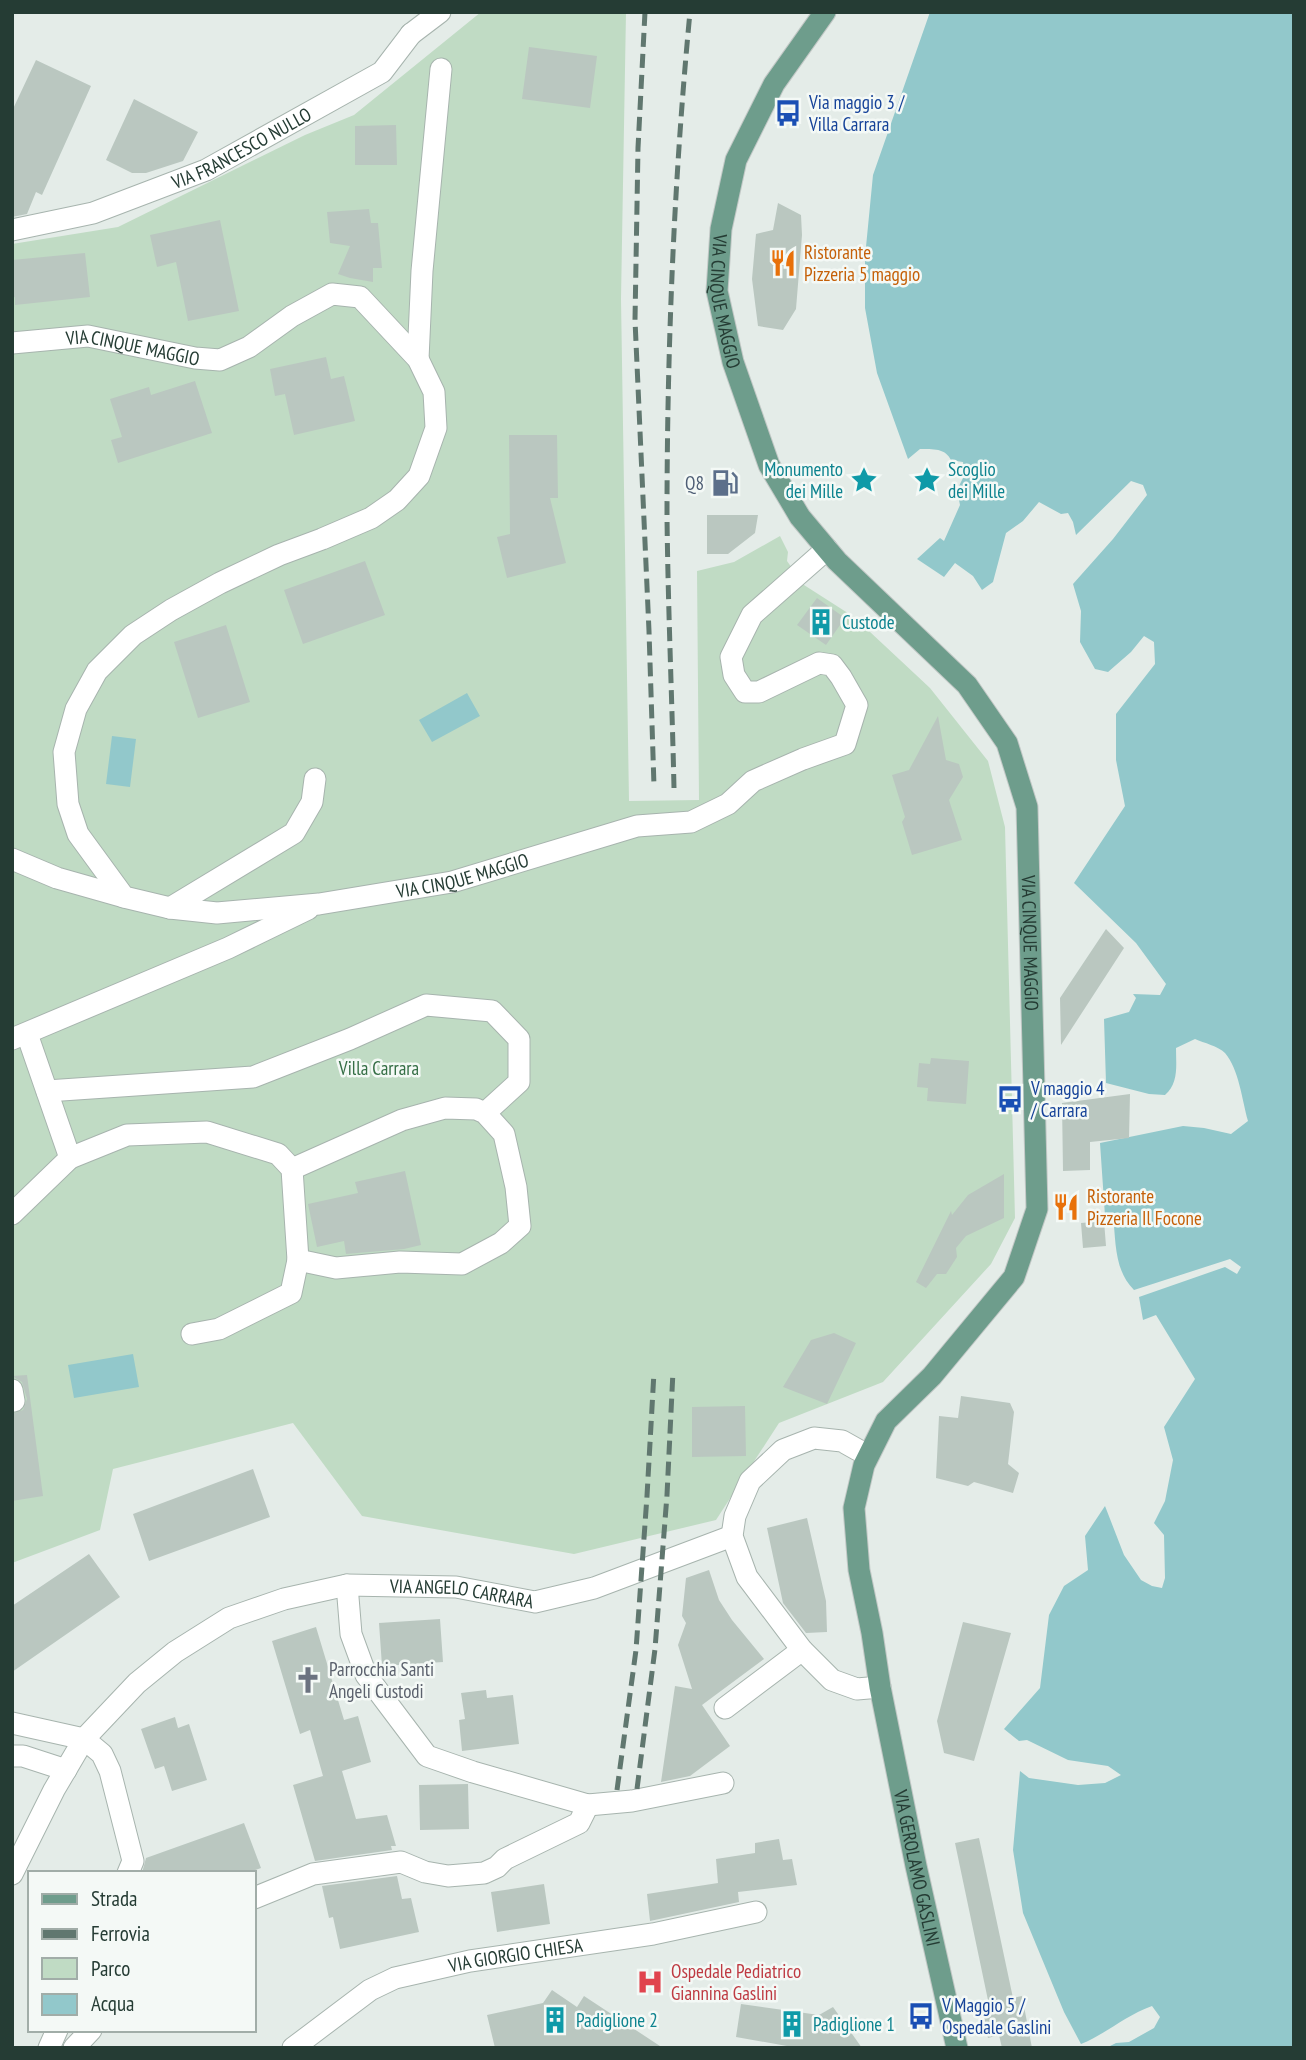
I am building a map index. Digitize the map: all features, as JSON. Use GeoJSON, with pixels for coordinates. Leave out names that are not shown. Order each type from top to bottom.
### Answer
{"type":"FeatureCollection","features":[{"type":"Feature","properties":{"kind":"main road","name":"VIA CINQUE MAGGIO"},"geometry":{"type":"LineString","coordinates":[[825,12],[774,84],[736,160],[721,229],[717,291],[733,362],[769,465],[800,517],[827,549],[967,685],[1007,743],[1027,807],[1037,1209],[1014,1277],[932,1376],[886,1421],[861,1457],[854,1508],[859,1570],[880,1687]]}},
{"type":"Feature","properties":{"kind":"main road","name":"VIA GEROLAMO GASLINI"},"geometry":{"type":"LineString","coordinates":[[880,1687],[957,2048]]}},
{"type":"Feature","properties":{"kind":"street","name":"VIA FRANCESCO NULLO"},"geometry":{"type":"LineString","coordinates":[[12,230],[93,213],[206,170],[382,72],[411,34],[440,12]]}},
{"type":"Feature","properties":{"kind":"street","name":"VIA CINQUE MAGGIO"},"geometry":{"type":"LineString","coordinates":[[418,359],[422,271],[441,69]]}},
{"type":"Feature","properties":{"kind":"street","name":"VIA CINQUE MAGGIO"},"geometry":{"type":"LineString","coordinates":[[12,343],[88,336],[195,358],[220,360],[249,347],[292,316],[332,294],[360,297],[418,359],[434,392],[436,428],[419,476],[397,500],[371,518],[267,561],[171,610],[133,635],[97,671],[76,709],[64,752],[68,804],[78,834],[124,897]]}},
{"type":"Feature","properties":{"kind":"street","name":"VIA CINQUE MAGGIO"},"geometry":{"type":"LineString","coordinates":[[12,859],[57,878],[124,897],[170,908],[217,913],[319,904],[452,882],[637,826],[691,822],[728,804],[753,781],[845,744],[857,705],[832,666],[819,663],[759,692],[745,692],[734,675],[731,657],[752,615],[827,549]]}},
{"type":"Feature","properties":{"kind":"street"},"geometry":{"type":"LineString","coordinates":[[170,908],[295,833],[312,802],[315,779]]}},
{"type":"Feature","properties":{"kind":"street","name":"VIA CINQUE MAGGIO"},"geometry":{"type":"LineString","coordinates":[[70,1158],[47,1091],[20,1037],[228,948],[319,904]]}},
{"type":"Feature","properties":{"kind":"street"},"geometry":{"type":"LineString","coordinates":[[47,1091],[253,1077],[350,1039],[426,1005],[492,1011],[519,1039],[519,1082],[485,1113]]}},
{"type":"Feature","properties":{"kind":"street"},"geometry":{"type":"LineString","coordinates":[[292,1169],[402,1120],[445,1108],[475,1109],[485,1113],[504,1135],[516,1187],[520,1226],[501,1243],[462,1265],[400,1262],[336,1269],[298,1260]]}},
{"type":"Feature","properties":{"kind":"street"},"geometry":{"type":"LineString","coordinates":[[12,1214],[70,1158],[127,1135],[207,1132],[278,1154],[292,1169],[298,1260],[290,1293],[219,1329],[192,1334]]}},
{"type":"Feature","properties":{"kind":"street"},"geometry":{"type":"LineString","coordinates":[[861,1457],[842,1441],[814,1438],[783,1450],[750,1481],[735,1516],[732,1536],[747,1577],[802,1650],[832,1680],[857,1689],[880,1687]]}},
{"type":"Feature","properties":{"kind":"street","name":"VIA ANGELO CARRARA"},"geometry":{"type":"LineString","coordinates":[[12,1874],[84,1739],[146,1675],[175,1651],[229,1618],[284,1599],[347,1585],[456,1587],[535,1602],[594,1588],[732,1536]]}},
{"type":"Feature","properties":{"kind":"street"},"geometry":{"type":"LineString","coordinates":[[347,1585],[351,1634],[366,1675],[427,1756],[473,1772],[588,1804],[632,1801],[723,1783]]}},
{"type":"Feature","properties":{"kind":"street"},"geometry":{"type":"LineString","coordinates":[[725,1708],[802,1650]]}},
{"type":"Feature","properties":{"kind":"street"},"geometry":{"type":"LineString","coordinates":[[12,1723],[84,1739],[102,1754],[110,1771],[133,1861],[129,1871]]}},
{"type":"Feature","properties":{"kind":"street"},"geometry":{"type":"LineString","coordinates":[[12,1756],[23,1756],[66,1770]]}},
{"type":"Feature","properties":{"kind":"street"},"geometry":{"type":"LineString","coordinates":[[256,1897],[313,1874],[401,1862],[425,1872],[448,1876],[484,1873],[497,1867],[505,1859],[579,1823],[588,1804]]}},
{"type":"Feature","properties":{"kind":"street","name":"VIA GIORGIO CHIESA"},"geometry":{"type":"LineString","coordinates":[[293,2048],[370,1990],[395,1978],[470,1961],[653,1934],[756,1912]]}},
{"type":"Feature","properties":{"kind":"street"},"geometry":{"type":"LineString","coordinates":[[49,2048],[56,2032]]}},
{"type":"Feature","properties":{"kind":"street"},"geometry":{"type":"LineString","coordinates":[[74,2048],[89,2032]]}},
{"type":"Feature","properties":{"kind":"green space","name":"Villa Carrara"},"geometry":{"type":"Polygon","coordinates":[[[481,12],[626,12],[621,299],[629,801],[699,800],[697,571],[734,562],[780,536],[788,552],[787,561],[804,585],[854,617],[930,688],[988,761],[1005,827],[1015,1218],[991,1264],[883,1382],[779,1423],[716,1520],[574,1554],[362,1516],[293,1423],[113,1469],[100,1530],[12,1563],[12,244],[118,227],[305,135],[354,115],[481,12]]]}},
{"type":"Feature","properties":{"kind":"water"},"geometry":{"type":"Polygon","coordinates":[[[930,12],[1294,12],[1294,2048],[1106,2048],[1116,2043],[1129,2042],[1154,2028],[1160,2017],[1152,2006],[1081,2044],[1064,2012],[1023,1913],[1013,1850],[1020,1771],[1029,1778],[1078,1785],[1105,1783],[1121,1775],[1108,1766],[1068,1760],[1027,1740],[1019,1741],[1004,1729],[1040,1688],[1049,1615],[1064,1586],[1088,1570],[1085,1536],[1105,1506],[1124,1555],[1141,1580],[1162,1588],[1165,1578],[1164,1535],[1154,1523],[1165,1501],[1173,1460],[1164,1427],[1195,1379],[1156,1315],[1143,1320],[1139,1297],[1225,1267],[1237,1274],[1241,1267],[1230,1259],[1134,1290],[1119,1265],[1113,1215],[1105,1216],[1100,1143],[1183,1126],[1231,1134],[1248,1121],[1237,1076],[1230,1060],[1219,1048],[1195,1039],[1176,1048],[1175,1079],[1165,1095],[1149,1094],[1106,1083],[1104,1019],[1129,1012],[1136,998],[1133,994],[1160,995],[1166,984],[1136,943],[1074,883],[1125,806],[1116,760],[1116,714],[1155,664],[1154,642],[1144,636],[1131,652],[1108,672],[1095,669],[1080,642],[1081,611],[1073,584],[1147,495],[1143,485],[1131,481],[1076,535],[1068,513],[1061,514],[1039,502],[1023,521],[1006,533],[993,582],[982,590],[973,576],[955,563],[944,577],[917,559],[940,538],[944,541],[960,505],[957,490],[965,474],[963,462],[956,461],[953,466],[945,453],[931,449],[920,449],[908,459],[877,373],[865,308],[865,257],[873,175],[930,12]]]}},
{"type":"Feature","properties":{"kind":"water"},"geometry":{"type":"Polygon","coordinates":[[[467,693],[480,716],[432,742],[419,720],[467,693]]]}},
{"type":"Feature","properties":{"kind":"water"},"geometry":{"type":"Polygon","coordinates":[[[112,736],[136,739],[130,787],[106,784],[112,736]]]}},
{"type":"Feature","properties":{"kind":"water"},"geometry":{"type":"Polygon","coordinates":[[[133,1354],[139,1387],[74,1398],[68,1365],[133,1354]]]}},
{"type":"Feature","properties":{"kind":"building"},"geometry":{"type":"Polygon","coordinates":[[[529,47],[597,56],[590,108],[522,99],[529,47]]]}},
{"type":"Feature","properties":{"kind":"building"},"geometry":{"type":"Polygon","coordinates":[[[36,60],[91,86],[42,195],[36,192],[27,214],[12,217],[12,111],[36,60]]]}},
{"type":"Feature","properties":{"kind":"building"},"geometry":{"type":"Polygon","coordinates":[[[134,99],[198,132],[183,161],[146,173],[132,173],[106,160],[134,99]]]}},
{"type":"Feature","properties":{"kind":"building"},"geometry":{"type":"Polygon","coordinates":[[[396,125],[397,165],[355,165],[355,126],[396,125]]]}},
{"type":"Feature","properties":{"kind":"building"},"geometry":{"type":"Polygon","coordinates":[[[778,203],[801,215],[802,235],[796,309],[783,330],[758,326],[752,279],[756,234],[773,230],[778,203]]]}},
{"type":"Feature","properties":{"kind":"building"},"geometry":{"type":"Polygon","coordinates":[[[369,209],[371,223],[378,223],[382,268],[373,268],[373,282],[338,274],[350,246],[330,243],[327,212],[369,209]]]}},
{"type":"Feature","properties":{"kind":"building"},"geometry":{"type":"Polygon","coordinates":[[[220,220],[239,311],[188,321],[176,262],[157,267],[150,235],[220,220]]]}},
{"type":"Feature","properties":{"kind":"building"},"geometry":{"type":"Polygon","coordinates":[[[85,253],[90,297],[15,305],[15,297],[12,298],[12,260],[85,253]]]}},
{"type":"Feature","properties":{"kind":"building"},"geometry":{"type":"Polygon","coordinates":[[[326,357],[331,379],[344,376],[355,421],[294,435],[285,394],[275,396],[270,369],[326,357]]]}},
{"type":"Feature","properties":{"kind":"building"},"geometry":{"type":"Polygon","coordinates":[[[195,381],[212,433],[118,463],[111,440],[122,437],[110,399],[149,387],[151,395],[195,381]]]}},
{"type":"Feature","properties":{"kind":"building"},"geometry":{"type":"Polygon","coordinates":[[[509,435],[557,435],[558,498],[550,498],[566,563],[507,578],[497,537],[510,534],[509,435]]]}},
{"type":"Feature","properties":{"kind":"building"},"geometry":{"type":"Polygon","coordinates":[[[707,515],[758,515],[755,533],[728,554],[707,554],[707,515]]]}},
{"type":"Feature","properties":{"kind":"building"},"geometry":{"type":"Polygon","coordinates":[[[365,561],[385,615],[303,644],[284,590],[365,561]]]}},
{"type":"Feature","properties":{"kind":"building","name":"Custode"},"geometry":{"type":"Polygon","coordinates":[[[817,598],[845,618],[826,645],[797,625],[817,598]]]}},
{"type":"Feature","properties":{"kind":"building"},"geometry":{"type":"Polygon","coordinates":[[[226,625],[250,702],[198,718],[174,642],[226,625]]]}},
{"type":"Feature","properties":{"kind":"building"},"geometry":{"type":"Polygon","coordinates":[[[938,716],[946,760],[959,764],[963,777],[949,800],[962,840],[912,855],[902,822],[905,817],[892,775],[909,770],[938,716]]]}},
{"type":"Feature","properties":{"kind":"building"},"geometry":{"type":"Polygon","coordinates":[[[1106,929],[1124,948],[1061,1045],[1060,998],[1106,929]]]}},
{"type":"Feature","properties":{"kind":"building"},"geometry":{"type":"Polygon","coordinates":[[[931,1058],[969,1061],[966,1104],[927,1101],[928,1088],[917,1087],[919,1063],[930,1064],[931,1058]]]}},
{"type":"Feature","properties":{"kind":"building"},"geometry":{"type":"Polygon","coordinates":[[[1130,1094],[1129,1138],[1090,1142],[1090,1170],[1063,1171],[1062,1103],[1130,1094]]]}},
{"type":"Feature","properties":{"kind":"building"},"geometry":{"type":"Polygon","coordinates":[[[405,1171],[421,1245],[346,1254],[344,1241],[317,1247],[308,1204],[358,1193],[355,1182],[405,1171]]]}},
{"type":"Feature","properties":{"kind":"building"},"geometry":{"type":"Polygon","coordinates":[[[1004,1174],[1004,1218],[966,1236],[956,1248],[957,1257],[946,1274],[937,1274],[926,1288],[916,1282],[951,1211],[952,1215],[968,1195],[1004,1174]]]}},
{"type":"Feature","properties":{"kind":"building"},"geometry":{"type":"Polygon","coordinates":[[[1104,1221],[1106,1246],[1083,1248],[1081,1223],[1104,1221]]]}},
{"type":"Feature","properties":{"kind":"building"},"geometry":{"type":"Polygon","coordinates":[[[834,1333],[856,1343],[827,1404],[783,1387],[811,1340],[834,1333]]]}},
{"type":"Feature","properties":{"kind":"building"},"geometry":{"type":"Polygon","coordinates":[[[27,1375],[43,1496],[12,1501],[12,1414],[23,1410],[27,1399],[22,1382],[12,1376],[27,1375]]]}},
{"type":"Feature","properties":{"kind":"building"},"geometry":{"type":"Polygon","coordinates":[[[961,1396],[1010,1403],[1014,1412],[1008,1464],[1019,1473],[1013,1493],[974,1482],[968,1486],[936,1478],[939,1416],[958,1418],[961,1396]]]}},
{"type":"Feature","properties":{"kind":"building"},"geometry":{"type":"Polygon","coordinates":[[[745,1406],[746,1456],[692,1457],[692,1407],[745,1406]]]}},
{"type":"Feature","properties":{"kind":"building"},"geometry":{"type":"Polygon","coordinates":[[[253,1469],[270,1517],[149,1561],[133,1514],[253,1469]]]}},
{"type":"Feature","properties":{"kind":"building"},"geometry":{"type":"Polygon","coordinates":[[[807,1518],[826,1601],[827,1632],[806,1633],[783,1603],[767,1528],[807,1518]]]}},
{"type":"Feature","properties":{"kind":"building"},"geometry":{"type":"Polygon","coordinates":[[[89,1554],[120,1597],[12,1672],[12,1606],[89,1554]]]}},
{"type":"Feature","properties":{"kind":"building"},"geometry":{"type":"Polygon","coordinates":[[[709,1570],[719,1600],[764,1659],[702,1705],[730,1746],[690,1776],[661,1782],[675,1686],[692,1689],[678,1645],[686,1623],[682,1616],[686,1578],[709,1570]]]}},
{"type":"Feature","properties":{"kind":"building"},"geometry":{"type":"Polygon","coordinates":[[[440,1619],[443,1662],[382,1666],[379,1623],[440,1619]]]}},
{"type":"Feature","properties":{"kind":"building"},"geometry":{"type":"Polygon","coordinates":[[[963,1622],[1011,1633],[974,1761],[944,1753],[937,1721],[963,1622]]]}},
{"type":"Feature","properties":{"kind":"building"},"geometry":{"type":"Polygon","coordinates":[[[316,1627],[344,1720],[358,1716],[371,1762],[342,1771],[356,1819],[387,1815],[396,1846],[391,1846],[392,1850],[315,1861],[293,1785],[323,1776],[310,1730],[300,1734],[272,1641],[316,1627]]]}},
{"type":"Feature","properties":{"kind":"building"},"geometry":{"type":"Polygon","coordinates":[[[486,1690],[487,1698],[513,1695],[519,1744],[462,1751],[459,1720],[465,1719],[461,1693],[486,1690]]]}},
{"type":"Feature","properties":{"kind":"building"},"geometry":{"type":"Polygon","coordinates":[[[175,1717],[178,1728],[189,1724],[207,1780],[172,1791],[164,1766],[155,1769],[141,1729],[175,1717]]]}},
{"type":"Feature","properties":{"kind":"building"},"geometry":{"type":"Polygon","coordinates":[[[468,1784],[469,1829],[420,1830],[419,1785],[468,1784]]]}},
{"type":"Feature","properties":{"kind":"building"},"geometry":{"type":"Polygon","coordinates":[[[244,1823],[261,1868],[253,1871],[143,1871],[146,1858],[244,1823]]]}},
{"type":"Feature","properties":{"kind":"building"},"geometry":{"type":"Polygon","coordinates":[[[979,1838],[1013,1998],[1022,1996],[1032,2048],[1002,2048],[999,2035],[988,2038],[982,2006],[989,2005],[955,1843],[979,1838]]]}},
{"type":"Feature","properties":{"kind":"building"},"geometry":{"type":"Polygon","coordinates":[[[779,1839],[783,1860],[792,1859],[797,1885],[738,1892],[739,1902],[650,1921],[647,1894],[718,1883],[716,1859],[755,1853],[755,1843],[779,1839]]]}},
{"type":"Feature","properties":{"kind":"building"},"geometry":{"type":"Polygon","coordinates":[[[397,1876],[402,1899],[411,1898],[419,1932],[340,1949],[322,1886],[397,1876]]]}},
{"type":"Feature","properties":{"kind":"building"},"geometry":{"type":"Polygon","coordinates":[[[544,1884],[550,1924],[497,1932],[491,1892],[544,1884]]]}},
{"type":"Feature","properties":{"kind":"building","name":"Padiglione 2"},"geometry":{"type":"Polygon","coordinates":[[[552,1990],[577,2007],[584,1996],[663,2048],[495,2048],[487,2015],[543,2003],[552,1990]]]}},
{"type":"Feature","properties":{"kind":"building","name":"Padiglione 1"},"geometry":{"type":"Polygon","coordinates":[[[741,2004],[819,2015],[833,2007],[862,2048],[798,2048],[736,2037],[741,2004]]]}},
{"type":"Feature","properties":{"kind":"railway"},"geometry":{"type":"LineString","coordinates":[[645,12],[638,148],[635,320],[654,786]]}},
{"type":"Feature","properties":{"kind":"railway"},"geometry":{"type":"LineString","coordinates":[[674,788],[667,517],[668,391],[672,264],[690,12]]}},
{"type":"Feature","properties":{"kind":"railway"},"geometry":{"type":"LineString","coordinates":[[637,1789],[655,1649],[673,1371]]}},
{"type":"Feature","properties":{"kind":"railway"},"geometry":{"type":"LineString","coordinates":[[617,1790],[636,1650],[654,1372]]}},
{"type":"Feature","properties":{"kind":"place","name":"Via maggio 3 / Villa Carrara"},"geometry":{"type":"Point","coordinates":[788,113]}},
{"type":"Feature","properties":{"kind":"place","name":"Ristorante Pizzeria 5 maggio"},"geometry":{"type":"Point","coordinates":[783,263]}},
{"type":"Feature","properties":{"kind":"place","name":"Monumento dei Mille"},"geometry":{"type":"Point","coordinates":[864,480]}},
{"type":"Feature","properties":{"kind":"place","name":"Scoglio dei Mille"},"geometry":{"type":"Point","coordinates":[927,480]}},
{"type":"Feature","properties":{"kind":"place","name":"Q8"},"geometry":{"type":"Point","coordinates":[725,483]}},
{"type":"Feature","properties":{"kind":"place","name":"Custode"},"geometry":{"type":"Point","coordinates":[821,622]}},
{"type":"Feature","properties":{"kind":"place","name":"V maggio 4 / Carrara"},"geometry":{"type":"Point","coordinates":[1010,1099]}},
{"type":"Feature","properties":{"kind":"place","name":"Ristorante Pizzeria Il Focone"},"geometry":{"type":"Point","coordinates":[1066,1207]}},
{"type":"Feature","properties":{"kind":"place","name":"Parrocchia Santi Angeli Custodi"},"geometry":{"type":"Point","coordinates":[308,1680]}},
{"type":"Feature","properties":{"kind":"place","name":"Ospedale Pediatrico Giannina Gaslini"},"geometry":{"type":"Point","coordinates":[650,1982]}},
{"type":"Feature","properties":{"kind":"place","name":"V Maggio 5 / Ospedale Gaslini"},"geometry":{"type":"Point","coordinates":[921,2016]}},
{"type":"Feature","properties":{"kind":"place","name":"Padiglione 2"},"geometry":{"type":"Point","coordinates":[555,2020]}},
{"type":"Feature","properties":{"kind":"place","name":"Padiglione 1"},"geometry":{"type":"Point","coordinates":[792,2024]}}]}
